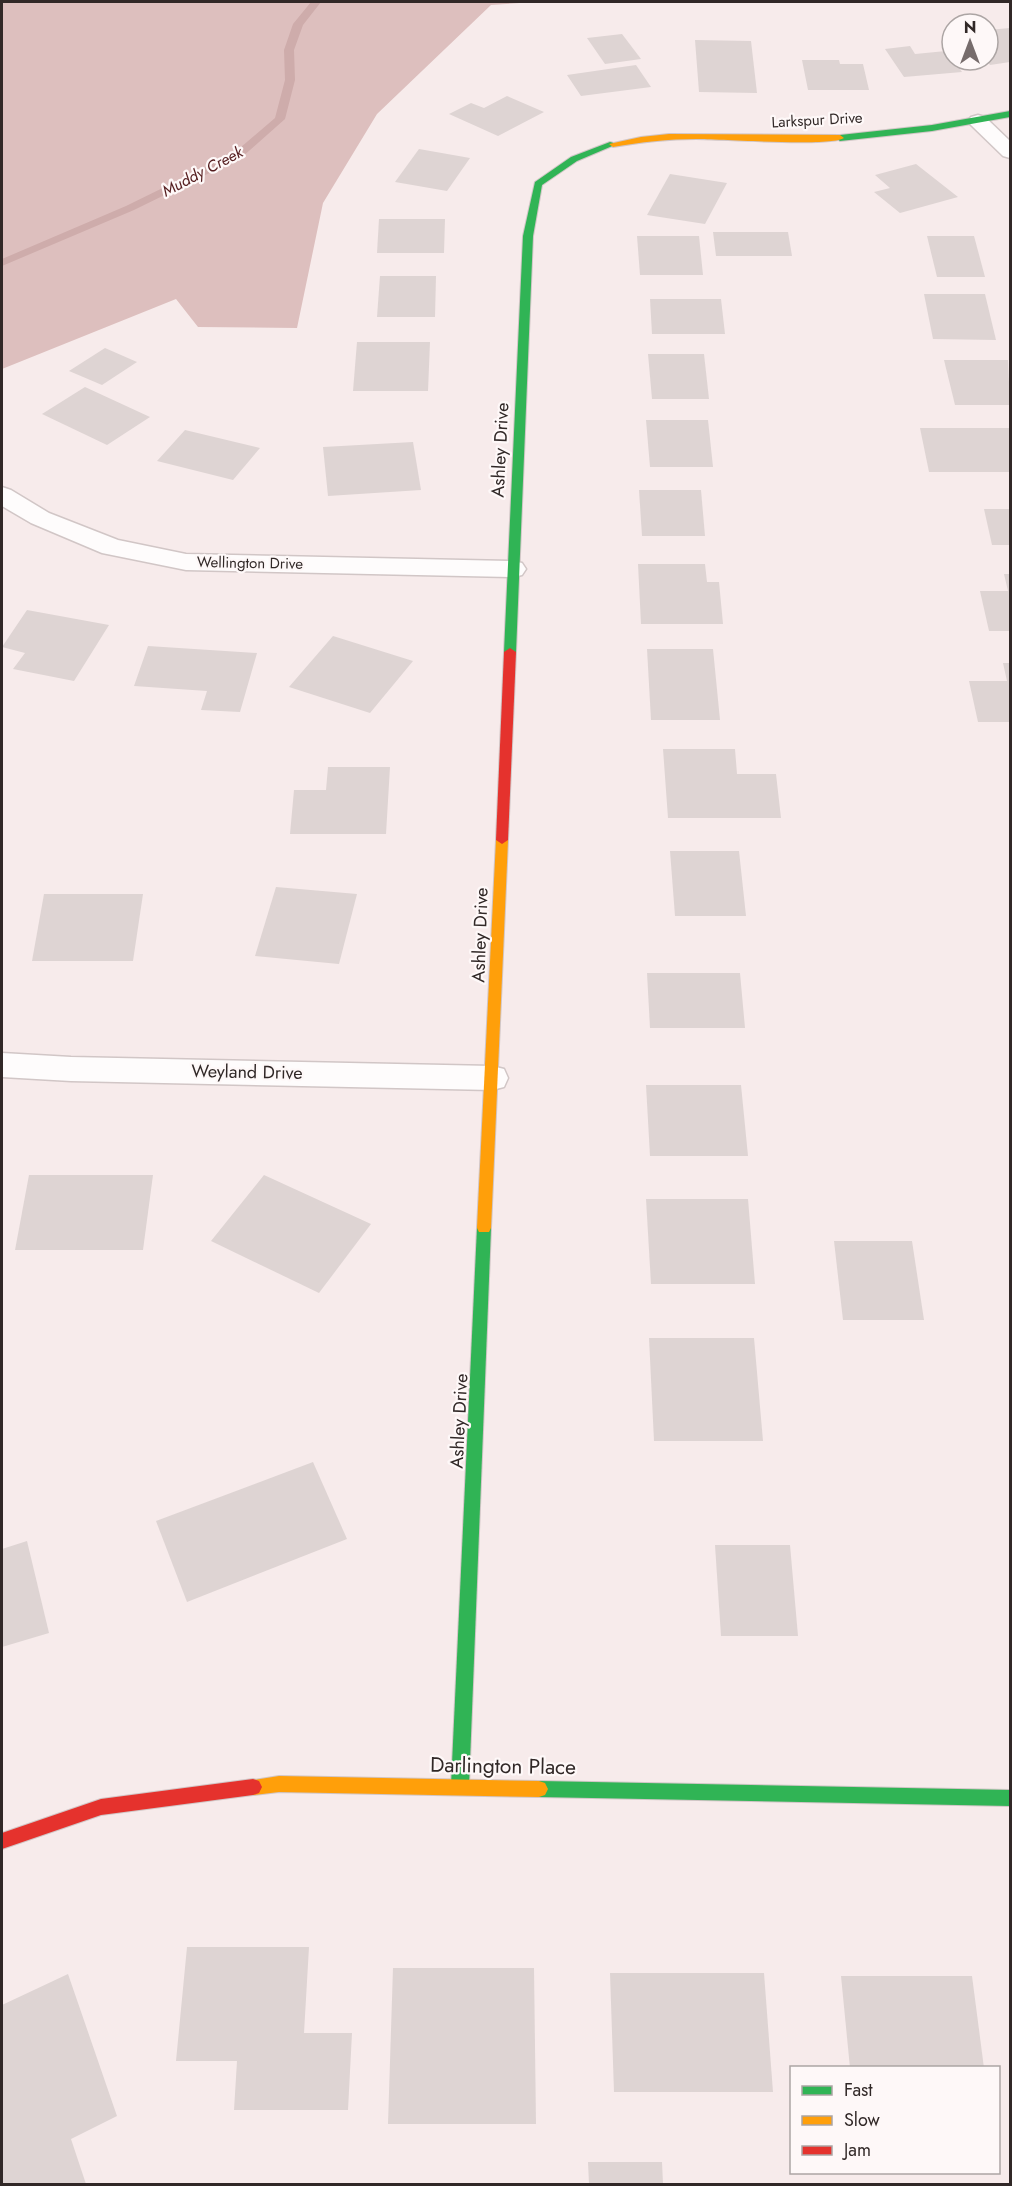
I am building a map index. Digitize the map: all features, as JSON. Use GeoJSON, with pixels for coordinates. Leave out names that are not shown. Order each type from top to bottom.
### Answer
{"type":"FeatureCollection","features":[{"type":"Feature","properties":{"kind":"street","name":"Larkspur Drive"},"geometry":{"type":"LineString","coordinates":[[624,141],[738,137],[797,140],[894,132],[978,121],[1011,114]]}},
{"type":"Feature","properties":{"kind":"street"},"geometry":{"type":"LineString","coordinates":[[978,121],[1011,152]]}},
{"type":"Feature","properties":{"kind":"street","name":"Ashley Drive"},"geometry":{"type":"LineString","coordinates":[[460,1786],[528,236],[538,184],[580,155],[624,141]]}},
{"type":"Feature","properties":{"kind":"street","name":"Wellington Drive"},"geometry":{"type":"LineString","coordinates":[[2,495],[40,518],[111,547],[186,562],[513,569]]}},
{"type":"Feature","properties":{"kind":"street","name":"Weyland Drive"},"geometry":{"type":"LineString","coordinates":[[2,1065],[492,1078]]}},
{"type":"Feature","properties":{"kind":"street","name":"Darlington Place"},"geometry":{"type":"LineString","coordinates":[[2,1841],[100,1807],[279,1784],[1011,1798]]}},
{"type":"Feature","properties":{"kind":"shaded area"},"geometry":{"type":"Polygon","coordinates":[[[2,2],[535,2],[491,5],[377,114],[323,203],[297,328],[198,327],[176,299],[2,369],[2,2]]]}},
{"type":"Feature","properties":{"kind":"building"},"geometry":{"type":"Polygon","coordinates":[[[1010,28],[1010,62],[1000,64],[1000,29],[1010,28]]]}},
{"type":"Feature","properties":{"kind":"building"},"geometry":{"type":"Polygon","coordinates":[[[622,34],[641,59],[605,64],[587,38],[622,34]]]}},
{"type":"Feature","properties":{"kind":"building"},"geometry":{"type":"Polygon","coordinates":[[[695,40],[751,41],[757,93],[699,92],[695,40]]]}},
{"type":"Feature","properties":{"kind":"building"},"geometry":{"type":"Polygon","coordinates":[[[910,46],[915,54],[940,52],[940,72],[962,72],[904,77],[885,49],[910,46]]]}},
{"type":"Feature","properties":{"kind":"building"},"geometry":{"type":"Polygon","coordinates":[[[802,60],[839,60],[840,64],[863,64],[869,90],[808,90],[802,60]]]}},
{"type":"Feature","properties":{"kind":"building"},"geometry":{"type":"Polygon","coordinates":[[[636,65],[651,87],[581,96],[567,75],[636,65]]]}},
{"type":"Feature","properties":{"kind":"building"},"geometry":{"type":"Polygon","coordinates":[[[507,96],[544,112],[498,136],[449,114],[471,103],[484,108],[507,96]]]}},
{"type":"Feature","properties":{"kind":"building"},"geometry":{"type":"Polygon","coordinates":[[[419,149],[470,158],[447,191],[395,182],[419,149]]]}},
{"type":"Feature","properties":{"kind":"building"},"geometry":{"type":"Polygon","coordinates":[[[916,164],[958,197],[900,213],[874,192],[890,188],[875,175],[916,164]]]}},
{"type":"Feature","properties":{"kind":"building"},"geometry":{"type":"Polygon","coordinates":[[[670,174],[727,183],[705,224],[647,215],[670,174]]]}},
{"type":"Feature","properties":{"kind":"building"},"geometry":{"type":"Polygon","coordinates":[[[379,219],[445,219],[444,253],[377,253],[379,219]]]}},
{"type":"Feature","properties":{"kind":"building"},"geometry":{"type":"Polygon","coordinates":[[[713,232],[788,232],[792,256],[716,256],[713,232]]]}},
{"type":"Feature","properties":{"kind":"building"},"geometry":{"type":"Polygon","coordinates":[[[637,236],[699,236],[703,275],[640,275],[637,236]]]}},
{"type":"Feature","properties":{"kind":"building"},"geometry":{"type":"Polygon","coordinates":[[[927,236],[974,236],[985,277],[937,277],[927,236]]]}},
{"type":"Feature","properties":{"kind":"building"},"geometry":{"type":"Polygon","coordinates":[[[380,276],[436,276],[435,317],[377,317],[380,276]]]}},
{"type":"Feature","properties":{"kind":"building"},"geometry":{"type":"Polygon","coordinates":[[[924,294],[985,294],[996,340],[933,339],[924,294]]]}},
{"type":"Feature","properties":{"kind":"building"},"geometry":{"type":"Polygon","coordinates":[[[650,299],[721,299],[725,334],[652,334],[650,299]]]}},
{"type":"Feature","properties":{"kind":"building"},"geometry":{"type":"Polygon","coordinates":[[[357,342],[430,342],[428,391],[353,391],[357,342]]]}},
{"type":"Feature","properties":{"kind":"building"},"geometry":{"type":"Polygon","coordinates":[[[105,348],[137,362],[102,385],[69,371],[105,348]]]}},
{"type":"Feature","properties":{"kind":"building"},"geometry":{"type":"Polygon","coordinates":[[[648,354],[704,354],[709,399],[652,399],[648,354]]]}},
{"type":"Feature","properties":{"kind":"building"},"geometry":{"type":"Polygon","coordinates":[[[944,360],[1008,360],[1010,405],[955,405],[944,360]]]}},
{"type":"Feature","properties":{"kind":"building"},"geometry":{"type":"Polygon","coordinates":[[[85,387],[150,417],[107,445],[42,414],[85,387]]]}},
{"type":"Feature","properties":{"kind":"building"},"geometry":{"type":"Polygon","coordinates":[[[646,420],[708,420],[713,467],[650,467],[646,420]]]}},
{"type":"Feature","properties":{"kind":"building"},"geometry":{"type":"Polygon","coordinates":[[[920,428],[1010,428],[1010,472],[929,472],[920,428]]]}},
{"type":"Feature","properties":{"kind":"building"},"geometry":{"type":"Polygon","coordinates":[[[185,430],[260,448],[233,480],[157,461],[185,430]]]}},
{"type":"Feature","properties":{"kind":"building"},"geometry":{"type":"Polygon","coordinates":[[[413,442],[421,490],[328,496],[323,447],[413,442]]]}},
{"type":"Feature","properties":{"kind":"building"},"geometry":{"type":"Polygon","coordinates":[[[639,490],[701,490],[705,536],[642,536],[639,490]]]}},
{"type":"Feature","properties":{"kind":"building"},"geometry":{"type":"Polygon","coordinates":[[[984,509],[1010,509],[1010,545],[992,545],[984,509]]]}},
{"type":"Feature","properties":{"kind":"building"},"geometry":{"type":"Polygon","coordinates":[[[638,564],[705,564],[707,582],[719,582],[723,624],[641,624],[638,564]]]}},
{"type":"Feature","properties":{"kind":"building"},"geometry":{"type":"Polygon","coordinates":[[[1004,574],[1010,574],[1010,631],[989,631],[980,591],[1008,591],[1004,574]]]}},
{"type":"Feature","properties":{"kind":"building"},"geometry":{"type":"Polygon","coordinates":[[[27,610],[109,625],[74,681],[13,669],[25,653],[2,647],[27,610]]]}},
{"type":"Feature","properties":{"kind":"building"},"geometry":{"type":"Polygon","coordinates":[[[333,636],[413,661],[370,713],[289,687],[333,636]]]}},
{"type":"Feature","properties":{"kind":"building"},"geometry":{"type":"Polygon","coordinates":[[[148,646],[257,653],[240,712],[201,710],[207,691],[134,686],[148,646]]]}},
{"type":"Feature","properties":{"kind":"building"},"geometry":{"type":"Polygon","coordinates":[[[647,649],[713,649],[720,720],[651,720],[647,649]]]}},
{"type":"Feature","properties":{"kind":"building"},"geometry":{"type":"Polygon","coordinates":[[[1003,663],[1010,663],[1010,722],[978,722],[969,681],[1007,681],[1003,663]]]}},
{"type":"Feature","properties":{"kind":"building"},"geometry":{"type":"Polygon","coordinates":[[[663,749],[735,749],[737,774],[776,774],[781,818],[668,818],[663,749]]]}},
{"type":"Feature","properties":{"kind":"building"},"geometry":{"type":"Polygon","coordinates":[[[328,767],[390,767],[386,834],[290,834],[294,790],[326,790],[328,767]]]}},
{"type":"Feature","properties":{"kind":"building"},"geometry":{"type":"Polygon","coordinates":[[[670,851],[739,851],[746,916],[675,916],[670,851]]]}},
{"type":"Feature","properties":{"kind":"building"},"geometry":{"type":"Polygon","coordinates":[[[276,887],[357,894],[339,964],[255,956],[276,887]]]}},
{"type":"Feature","properties":{"kind":"building"},"geometry":{"type":"Polygon","coordinates":[[[44,894],[143,894],[133,961],[32,961],[44,894]]]}},
{"type":"Feature","properties":{"kind":"building"},"geometry":{"type":"Polygon","coordinates":[[[647,973],[740,973],[745,1028],[650,1028],[647,973]]]}},
{"type":"Feature","properties":{"kind":"building"},"geometry":{"type":"Polygon","coordinates":[[[646,1085],[741,1085],[748,1156],[650,1156],[646,1085]]]}},
{"type":"Feature","properties":{"kind":"building"},"geometry":{"type":"Polygon","coordinates":[[[29,1175],[153,1175],[143,1250],[15,1250],[29,1175]]]}},
{"type":"Feature","properties":{"kind":"building"},"geometry":{"type":"Polygon","coordinates":[[[264,1175],[371,1224],[319,1293],[211,1241],[264,1175]]]}},
{"type":"Feature","properties":{"kind":"building"},"geometry":{"type":"Polygon","coordinates":[[[646,1199],[748,1199],[755,1284],[651,1284],[646,1199]]]}},
{"type":"Feature","properties":{"kind":"building"},"geometry":{"type":"Polygon","coordinates":[[[834,1241],[912,1241],[924,1320],[843,1320],[834,1241]]]}},
{"type":"Feature","properties":{"kind":"building"},"geometry":{"type":"Polygon","coordinates":[[[649,1338],[754,1338],[763,1441],[654,1441],[649,1338]]]}},
{"type":"Feature","properties":{"kind":"building"},"geometry":{"type":"Polygon","coordinates":[[[313,1462],[347,1539],[187,1602],[156,1521],[313,1462]]]}},
{"type":"Feature","properties":{"kind":"building"},"geometry":{"type":"Polygon","coordinates":[[[27,1541],[49,1633],[2,1647],[2,1549],[27,1541]]]}},
{"type":"Feature","properties":{"kind":"building"},"geometry":{"type":"Polygon","coordinates":[[[715,1545],[790,1545],[798,1636],[721,1636],[715,1545]]]}},
{"type":"Feature","properties":{"kind":"building"},"geometry":{"type":"Polygon","coordinates":[[[187,1947],[309,1947],[304,2033],[352,2033],[348,2110],[234,2110],[237,2061],[176,2061],[187,1947]]]}},
{"type":"Feature","properties":{"kind":"building"},"geometry":{"type":"Polygon","coordinates":[[[393,1968],[534,1968],[536,2124],[388,2124],[393,1968]]]}},
{"type":"Feature","properties":{"kind":"building"},"geometry":{"type":"Polygon","coordinates":[[[610,1973],[764,1973],[773,2092],[614,2092],[610,1973]]]}},
{"type":"Feature","properties":{"kind":"building"},"geometry":{"type":"Polygon","coordinates":[[[68,1974],[117,2116],[71,2139],[86,2184],[2,2184],[2,2005],[68,1974]]]}},
{"type":"Feature","properties":{"kind":"building"},"geometry":{"type":"Polygon","coordinates":[[[841,1976],[972,1976],[984,2066],[850,2066],[841,1976]]]}},
{"type":"Feature","properties":{"kind":"building"},"geometry":{"type":"Polygon","coordinates":[[[588,2162],[662,2162],[663,2184],[589,2184],[588,2162]]]}},
{"type":"Feature","properties":{"kind":"waterway","name":"Muddy Creek"},"geometry":{"type":"LineString","coordinates":[[2,263],[130,208],[238,155],[280,119],[290,80],[289,50],[298,24],[316,2]]}},
{"type":"Feature","properties":{"kind":"traffic: fast"},"geometry":{"type":"LineString","coordinates":[[840,138],[932,128],[1010,114]]}},
{"type":"Feature","properties":{"kind":"traffic: fast"},"geometry":{"type":"LineString","coordinates":[[510,652],[528,236],[538,184],[574,159],[613,144]]}},
{"type":"Feature","properties":{"kind":"traffic: fast"},"geometry":{"type":"LineString","coordinates":[[460,1786],[484,1228]]}},
{"type":"Feature","properties":{"kind":"traffic: fast"},"geometry":{"type":"LineString","coordinates":[[539,1789],[1010,1798]]}},
{"type":"Feature","properties":{"kind":"traffic: slow"},"geometry":{"type":"LineString","coordinates":[[613,144],[641,139],[698,136],[840,138]]}},
{"type":"Feature","properties":{"kind":"traffic: slow"},"geometry":{"type":"LineString","coordinates":[[484,1228],[502,840]]}},
{"type":"Feature","properties":{"kind":"traffic: slow"},"geometry":{"type":"LineString","coordinates":[[253,1787],[279,1784],[539,1789]]}},
{"type":"Feature","properties":{"kind":"traffic: jam"},"geometry":{"type":"LineString","coordinates":[[502,840],[510,652]]}},
{"type":"Feature","properties":{"kind":"traffic: jam"},"geometry":{"type":"LineString","coordinates":[[2,1841],[101,1807],[253,1787]]}}]}
